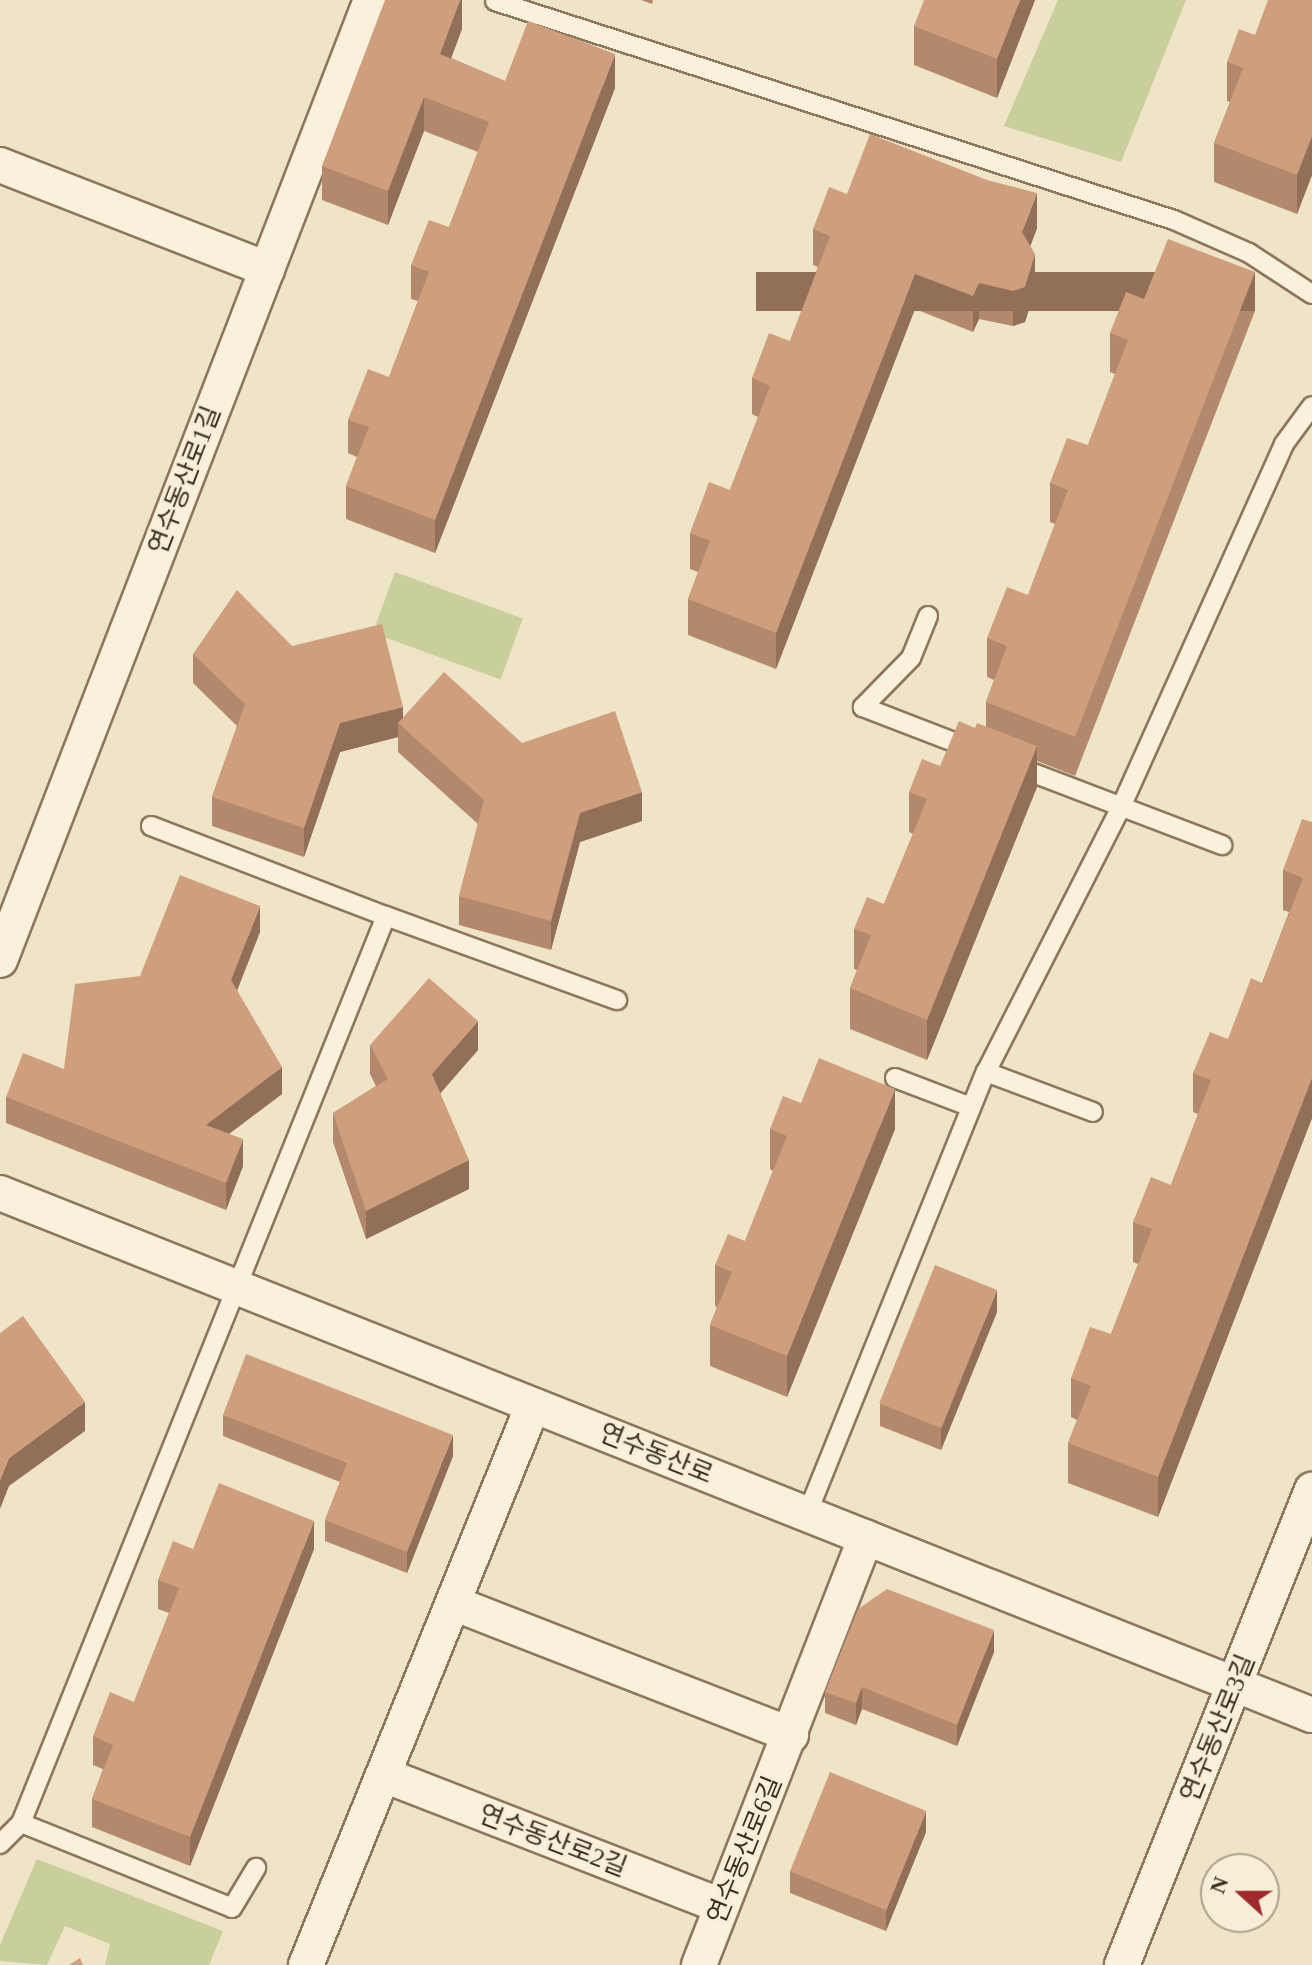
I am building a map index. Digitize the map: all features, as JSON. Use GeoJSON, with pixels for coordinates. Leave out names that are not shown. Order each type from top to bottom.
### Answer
{"type":"FeatureCollection","features":[{"type":"Feature","properties":{"kind":"street","name":"연수동산로1길"},"geometry":{"type":"LineString","coordinates":[[0,960],[371,0]]}},
{"type":"Feature","properties":{"kind":"street"},"geometry":{"type":"LineString","coordinates":[[0,165],[267,269]]}},
{"type":"Feature","properties":{"kind":"street","name":"연수동산로"},"geometry":{"type":"LineString","coordinates":[[0,1193],[1312,1715]]}},
{"type":"Feature","properties":{"kind":"street"},"geometry":{"type":"LineString","coordinates":[[306,1965],[533,1405]]}},
{"type":"Feature","properties":{"kind":"street","name":"연수동산로3길"},"geometry":{"type":"LineString","coordinates":[[1123,1965],[1312,1490]]}},
{"type":"Feature","properties":{"kind":"street","name":"연수동산로6길"},"geometry":{"type":"LineString","coordinates":[[699,1965],[866,1537]]}},
{"type":"Feature","properties":{"kind":"street"},"geometry":{"type":"LineString","coordinates":[[453,1603],[791,1735]]}},
{"type":"Feature","properties":{"kind":"street","name":"연수동산로2길"},"geometry":{"type":"LineString","coordinates":[[384,1775],[722,1906]]}},
{"type":"Feature","properties":{"kind":"lane"},"geometry":{"type":"LineString","coordinates":[[495,1],[1174,220],[1249,253],[1312,294]]}},
{"type":"Feature","properties":{"kind":"lane"},"geometry":{"type":"LineString","coordinates":[[807,1514],[986,1072],[1121,807],[1231,554],[1284,444],[1312,406]]}},
{"type":"Feature","properties":{"kind":"lane"},"geometry":{"type":"LineString","coordinates":[[928,616],[911,658],[863,707],[1222,845]]}},
{"type":"Feature","properties":{"kind":"lane"},"geometry":{"type":"LineString","coordinates":[[151,826],[617,1000]]}},
{"type":"Feature","properties":{"kind":"lane"},"geometry":{"type":"LineString","coordinates":[[0,1844],[21,1823],[240,1288],[386,916]]}},
{"type":"Feature","properties":{"kind":"lane"},"geometry":{"type":"LineString","coordinates":[[986,1072],[1093,1112]]}},
{"type":"Feature","properties":{"kind":"lane"},"geometry":{"type":"LineString","coordinates":[[895,1078],[971,1107]]}},
{"type":"Feature","properties":{"kind":"lane"},"geometry":{"type":"LineString","coordinates":[[21,1823],[232,1908],[256,1868]]}},
{"type":"Feature","properties":{"kind":"green space"},"geometry":{"type":"Polygon","coordinates":[[[1058,0],[1186,0],[1121,162],[1004,126],[1058,0]]]}},
{"type":"Feature","properties":{"kind":"green space"},"geometry":{"type":"Polygon","coordinates":[[[395,572],[523,619],[501,680],[373,633],[395,572]]]}},
{"type":"Feature","properties":{"kind":"green space"},"geometry":{"type":"Polygon","coordinates":[[[37,1859],[223,1931],[209,1965],[105,1965],[110,1944],[65,1926],[47,1965],[0,1961],[0,1945],[37,1859]]]}},
{"type":"Feature","properties":{"kind":"building"},"geometry":{"type":"Polygon","coordinates":[[[385,0],[460,0],[440,54],[505,81],[528,21],[615,54],[435,520],[346,486],[369,427],[348,420],[368,369],[389,377],[429,272],[411,265],[429,220],[449,227],[489,122],[424,97],[388,191],[322,166],[385,0]]]}},
{"type":"Feature","properties":{"kind":"building"},"geometry":{"type":"Polygon","coordinates":[[[924,0],[1020,0],[997,59],[914,26],[924,0]]]}},
{"type":"Feature","properties":{"kind":"building"},"geometry":{"type":"Polygon","coordinates":[[[1268,0],[1312,0],[1312,136],[1297,175],[1214,143],[1243,68],[1227,62],[1239,29],[1255,35],[1268,0]]]}},
{"type":"Feature","properties":{"kind":"building"},"geometry":{"type":"Polygon","coordinates":[[[870,134],[987,180],[1037,193],[1022,232],[1035,254],[1025,287],[1013,291],[979,283],[973,296],[915,274],[776,633],[688,599],[710,541],[690,533],[709,482],[730,490],[770,386],[752,378],[769,333],[790,341],[830,236],[813,229],[829,187],[847,194],[870,134]]]}},
{"type":"Feature","properties":{"kind":"building"},"geometry":{"type":"Polygon","coordinates":[[[1168,239],[1255,272],[1075,737],[986,702],[1007,646],[987,638],[1007,587],[1028,595],[1068,490],[1050,483],[1067,438],[1088,445],[1128,340],[1110,333],[1126,292],[1144,299],[1168,239]]]}},
{"type":"Feature","properties":{"kind":"building"},"geometry":{"type":"Polygon","coordinates":[[[237,590],[292,646],[382,624],[403,707],[340,723],[304,828],[212,797],[245,704],[193,654],[237,590]]]}},
{"type":"Feature","properties":{"kind":"building"},"geometry":{"type":"Polygon","coordinates":[[[444,672],[522,743],[615,711],[642,792],[580,813],[551,921],[459,896],[484,800],[398,723],[444,672]]]}},
{"type":"Feature","properties":{"kind":"building"},"geometry":{"type":"Polygon","coordinates":[[[959,721],[975,728],[977,723],[1037,746],[927,1020],[850,988],[871,935],[854,929],[867,897],[884,904],[927,799],[909,792],[922,759],[940,766],[959,721]]]}},
{"type":"Feature","properties":{"kind":"building"},"geometry":{"type":"Polygon","coordinates":[[[1302,819],[1312,822],[1312,1078],[1158,1477],[1068,1443],[1091,1386],[1071,1378],[1090,1327],[1111,1334],[1152,1229],[1133,1222],[1151,1177],[1171,1185],[1211,1080],[1193,1073],[1210,1032],[1228,1039],[1251,978],[1262,983],[1303,878],[1283,870],[1302,819]]]}},
{"type":"Feature","properties":{"kind":"building"},"geometry":{"type":"Polygon","coordinates":[[[180,875],[260,906],[231,980],[282,1067],[206,1125],[243,1139],[226,1183],[6,1097],[23,1053],[64,1069],[75,984],[140,976],[180,875]]]}},
{"type":"Feature","properties":{"kind":"building"},"geometry":{"type":"Polygon","coordinates":[[[429,978],[478,1021],[432,1074],[469,1160],[366,1211],[333,1113],[388,1079],[370,1045],[429,978]]]}},
{"type":"Feature","properties":{"kind":"building"},"geometry":{"type":"Polygon","coordinates":[[[819,1058],[895,1089],[787,1356],[710,1325],[732,1272],[715,1265],[728,1234],[745,1241],[787,1136],[770,1129],[783,1096],[801,1103],[819,1058]]]}},
{"type":"Feature","properties":{"kind":"building"},"geometry":{"type":"Polygon","coordinates":[[[935,1265],[997,1290],[941,1428],[879,1403],[935,1265]]]}},
{"type":"Feature","properties":{"kind":"building"},"geometry":{"type":"Polygon","coordinates":[[[23,1316],[85,1402],[9,1458],[0,1480],[0,1333],[23,1316]]]}},
{"type":"Feature","properties":{"kind":"building"},"geometry":{"type":"Polygon","coordinates":[[[246,1354],[453,1435],[407,1552],[325,1520],[347,1463],[223,1415],[246,1354]]]}},
{"type":"Feature","properties":{"kind":"building"},"geometry":{"type":"Polygon","coordinates":[[[219,1483],[314,1521],[190,1837],[92,1799],[113,1745],[93,1736],[110,1692],[134,1702],[179,1588],[158,1580],[173,1541],[193,1549],[219,1483]]]}},
{"type":"Feature","properties":{"kind":"building"},"geometry":{"type":"Polygon","coordinates":[[[887,1589],[994,1630],[957,1725],[862,1687],[856,1703],[825,1692],[858,1609],[887,1589]]]}},
{"type":"Feature","properties":{"kind":"building"},"geometry":{"type":"Polygon","coordinates":[[[830,1772],[926,1811],[886,1910],[790,1871],[830,1772]]]}},
{"type":"Feature","properties":{"kind":"building"},"geometry":{"type":"Polygon","coordinates":[[[80,1958],[83,1965],[69,1965],[80,1958]]]}}]}
